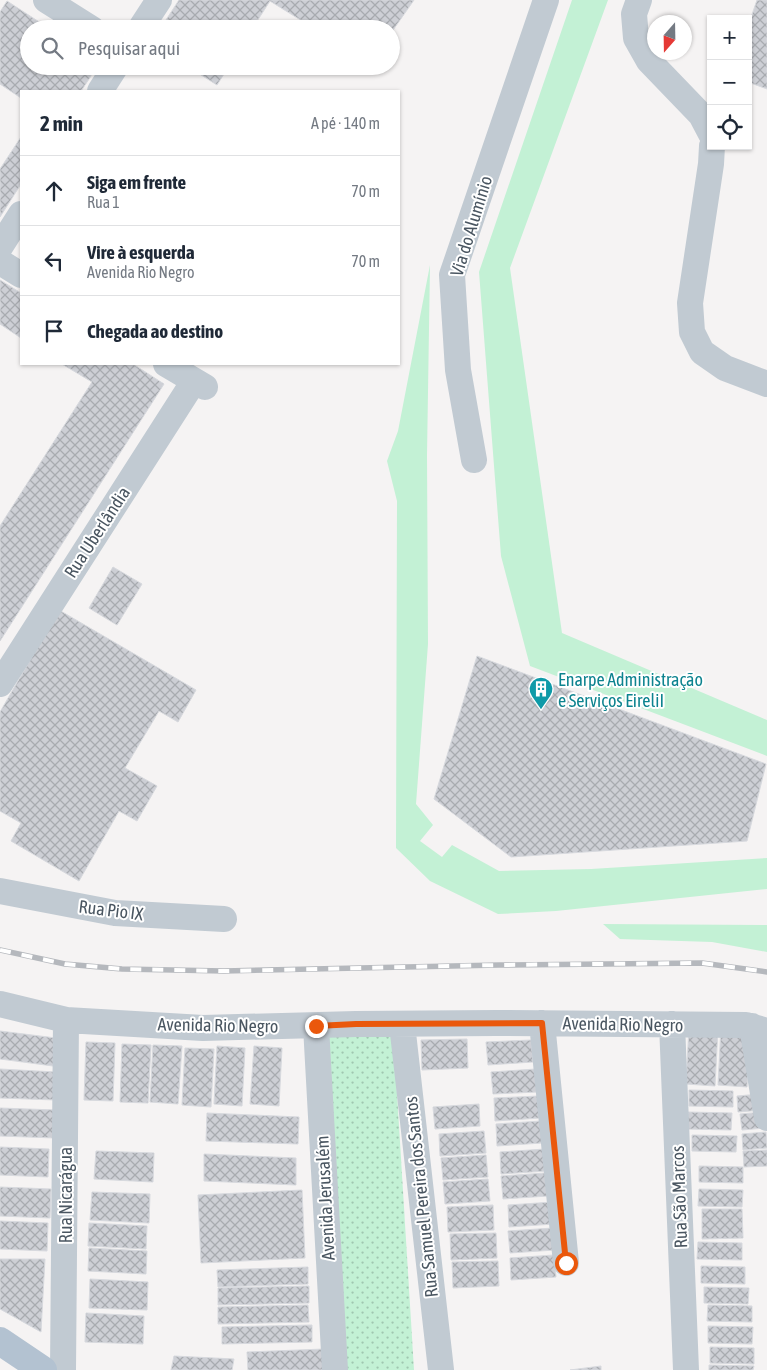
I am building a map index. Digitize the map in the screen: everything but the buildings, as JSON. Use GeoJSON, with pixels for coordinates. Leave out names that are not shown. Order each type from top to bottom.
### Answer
{"type":"FeatureCollection","features":[{"type":"Feature","properties":{"kind":"main road"},"geometry":{"type":"LineString","coordinates":[[0,1341],[43,1370]]}},
{"type":"Feature","properties":{"kind":"street"},"geometry":{"type":"LineString","coordinates":[[46,0],[78,20]]}},
{"type":"Feature","properties":{"kind":"street"},"geometry":{"type":"LineString","coordinates":[[146,20],[158,0]]}},
{"type":"Feature","properties":{"kind":"street","name":"Via do Alumínio"},"geometry":{"type":"LineString","coordinates":[[474,460],[458,370],[452,275],[546,0]]}},
{"type":"Feature","properties":{"kind":"street"},"geometry":{"type":"LineString","coordinates":[[639,0],[634,14],[636,38],[649,61],[701,115],[707,126]]}},
{"type":"Feature","properties":{"kind":"street"},"geometry":{"type":"LineString","coordinates":[[101,90],[110,75]]}},
{"type":"Feature","properties":{"kind":"street"},"geometry":{"type":"LineString","coordinates":[[712,150],[690,303],[692,332],[702,352],[725,368],[767,384]]}},
{"type":"Feature","properties":{"kind":"street"},"geometry":{"type":"LineString","coordinates":[[0,247],[20,216]]}},
{"type":"Feature","properties":{"kind":"street"},"geometry":{"type":"LineString","coordinates":[[0,262],[20,274]]}},
{"type":"Feature","properties":{"kind":"street","name":"Rua Uberlândia"},"geometry":{"type":"LineString","coordinates":[[0,684],[199,384],[168,365]]}},
{"type":"Feature","properties":{"kind":"street","name":"Rua Pio IX"},"geometry":{"type":"LineString","coordinates":[[0,891],[115,913],[224,920]]}},
{"type":"Feature","properties":{"kind":"street","name":"Avenida Rio Negro"},"geometry":{"type":"LineString","coordinates":[[0,1004],[66,1020],[204,1028],[356,1024],[542,1023],[746,1025],[759,1029]]}},
{"type":"Feature","properties":{"kind":"street","name":"Rua Nicarágua"},"geometry":{"type":"LineString","coordinates":[[64,1370],[66,1020]]}},
{"type":"Feature","properties":{"kind":"street"},"geometry":{"type":"LineString","coordinates":[[542,1023],[566,1263]]}},
{"type":"Feature","properties":{"kind":"street","name":"Rua Samuel Pereira dos Santos"},"geometry":{"type":"LineString","coordinates":[[402,1024],[441,1370]]}},
{"type":"Feature","properties":{"kind":"street","name":"Rua São Marcos"},"geometry":{"type":"LineString","coordinates":[[672,1024],[686,1370]]}},
{"type":"Feature","properties":{"kind":"street","name":"Avenida Jerusalém"},"geometry":{"type":"LineString","coordinates":[[316,1026],[335,1370]]}},
{"type":"Feature","properties":{"kind":"street"},"geometry":{"type":"LineString","coordinates":[[759,1029],[767,1118]]}},
{"type":"Feature","properties":{"kind":"green space"},"geometry":{"type":"Polygon","coordinates":[[[572,0],[608,0],[510,268],[562,633],[767,720],[767,756],[530,666],[501,556],[479,272],[572,0]]]}},
{"type":"Feature","properties":{"kind":"green space"},"geometry":{"type":"Polygon","coordinates":[[[430,265],[427,455],[428,644],[416,804],[433,825],[420,841],[442,857],[452,845],[499,871],[591,869],[767,858],[767,889],[556,911],[498,914],[430,881],[396,848],[397,501],[387,461],[398,431],[430,265]]]}},
{"type":"Feature","properties":{"kind":"green space"},"geometry":{"type":"Polygon","coordinates":[[[603,924],[767,925],[767,952],[712,942],[620,939],[603,924]]]}},
{"type":"Feature","properties":{"kind":"green space"},"geometry":{"type":"Polygon","coordinates":[[[393,1028],[414,1370],[346,1370],[325,1031],[393,1028]]]}},
{"type":"Feature","properties":{"kind":"railway"},"geometry":{"type":"LineString","coordinates":[[0,950],[65,964],[122,969],[224,971],[702,963],[767,972]]}},
{"type":"Feature","properties":{"kind":"place","name":"Enarpe Administração e Serviços EireliI"},"geometry":{"type":"Point","coordinates":[541,710]}},
{"type":"Feature","properties":{"kind":"route"},"geometry":{"type":"LineString","coordinates":[[316,1026],[542,1023],[566,1263]]}}]}
